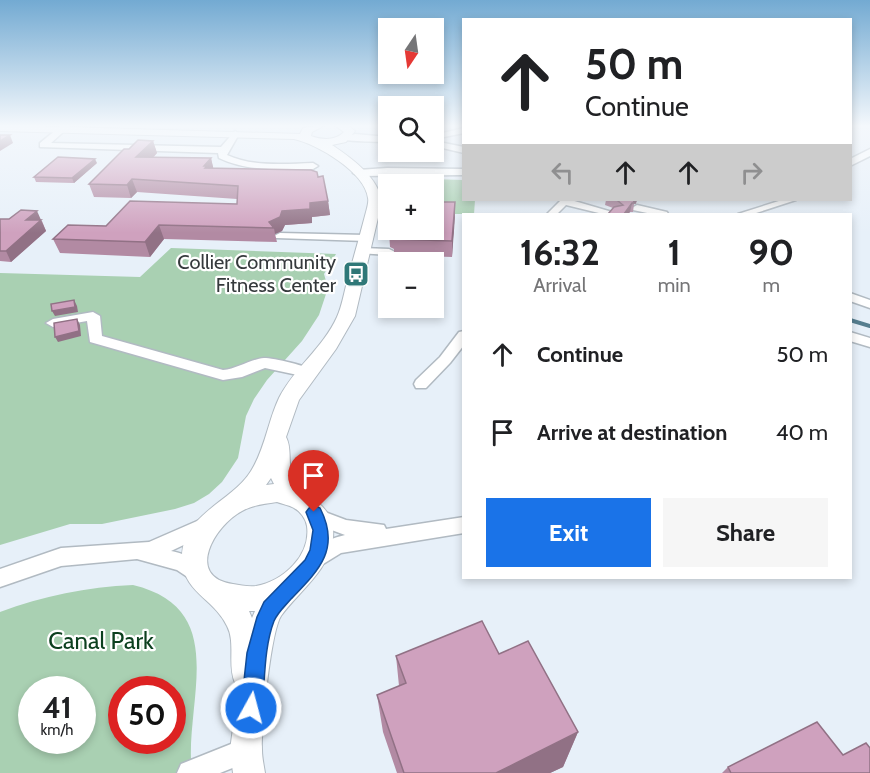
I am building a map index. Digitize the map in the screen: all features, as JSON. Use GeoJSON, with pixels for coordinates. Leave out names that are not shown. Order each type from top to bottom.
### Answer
{"type":"FeatureCollection","features":[{"type":"Feature","properties":{"kind":"main road"},"geometry":{"type":"LineString","coordinates":[[247,762],[244,631],[238,614],[210,586],[197,567],[196,549],[207,525],[218,513],[239,500],[261,475],[289,399],[339,331],[346,316],[373,212],[375,195],[358,173],[353,161]]}},
{"type":"Feature","properties":{"kind":"main road"},"geometry":{"type":"LineString","coordinates":[[247,762],[257,653],[263,624],[271,608],[315,560],[321,535],[317,517],[308,505],[295,497],[282,482],[277,458],[280,424]]}},
{"type":"Feature","properties":{"kind":"main road"},"geometry":{"type":"LineString","coordinates":[[239,500],[271,493],[295,497]]}},
{"type":"Feature","properties":{"kind":"main road"},"geometry":{"type":"LineString","coordinates":[[210,586],[234,598],[259,598],[277,593],[292,584]]}},
{"type":"Feature","properties":{"kind":"street"},"geometry":{"type":"LineString","coordinates":[[235,161],[243,164],[313,166]]}},
{"type":"Feature","properties":{"kind":"street"},"geometry":{"type":"LineString","coordinates":[[358,173],[462,172]]}},
{"type":"Feature","properties":{"kind":"street"},"geometry":{"type":"LineString","coordinates":[[553,213],[565,201],[610,213]]}},
{"type":"Feature","properties":{"kind":"street"},"geometry":{"type":"LineString","coordinates":[[746,213],[788,201]]}},
{"type":"Feature","properties":{"kind":"street"},"geometry":{"type":"LineString","coordinates":[[637,208],[659,213]]}},
{"type":"Feature","properties":{"kind":"street"},"geometry":{"type":"LineString","coordinates":[[280,236],[364,245],[389,252]]}},
{"type":"Feature","properties":{"kind":"street"},"geometry":{"type":"LineString","coordinates":[[852,298],[870,304]]}},
{"type":"Feature","properties":{"kind":"street"},"geometry":{"type":"LineString","coordinates":[[53,323],[93,316],[95,339],[223,375],[237,374],[264,363],[307,372]]}},
{"type":"Feature","properties":{"kind":"street"},"geometry":{"type":"LineString","coordinates":[[421,384],[445,360],[462,337]]}},
{"type":"Feature","properties":{"kind":"street"},"geometry":{"type":"LineString","coordinates":[[852,337],[870,343]]}},
{"type":"Feature","properties":{"kind":"street"},"geometry":{"type":"LineString","coordinates":[[317,517],[335,526],[353,530],[422,532]]}},
{"type":"Feature","properties":{"kind":"street"},"geometry":{"type":"LineString","coordinates":[[0,578],[61,557],[149,550],[173,542],[207,525]]}},
{"type":"Feature","properties":{"kind":"street"},"geometry":{"type":"LineString","coordinates":[[315,560],[337,545],[462,525]]}},
{"type":"Feature","properties":{"kind":"street"},"geometry":{"type":"LineString","coordinates":[[123,553],[165,557],[182,562],[210,586]]}},
{"type":"Feature","properties":{"kind":"street"},"geometry":{"type":"LineString","coordinates":[[190,773],[247,762]]}},
{"type":"Feature","properties":{"kind":"green space"},"geometry":{"type":"Polygon","coordinates":[[[444,179],[462,180],[462,201],[475,201],[474,213],[444,214],[444,179]]]}},
{"type":"Feature","properties":{"kind":"green space"},"geometry":{"type":"Polygon","coordinates":[[[171,248],[336,254],[324,274],[328,288],[319,315],[302,341],[267,380],[254,399],[246,416],[238,458],[222,482],[209,494],[194,503],[175,509],[102,524],[70,524],[0,545],[0,273],[140,277],[171,248]]]}},
{"type":"Feature","properties":{"kind":"green space","name":"Canal Park"},"geometry":{"type":"Polygon","coordinates":[[[133,585],[164,597],[183,615],[193,637],[197,662],[191,746],[192,773],[0,773],[0,612],[65,593],[133,585]]]}},
{"type":"Feature","properties":{"kind":"building"},"geometry":{"type":"Polygon","coordinates":[[[53,161],[92,161],[72,178],[34,177],[53,161]]]}},
{"type":"Feature","properties":{"kind":"building"},"geometry":{"type":"Polygon","coordinates":[[[112,161],[208,161],[205,168],[317,172],[318,177],[323,176],[328,201],[310,203],[310,209],[282,211],[280,217],[269,222],[274,228],[159,225],[145,242],[53,239],[68,225],[106,226],[130,201],[237,204],[238,186],[132,179],[127,185],[89,184],[112,161]]]}},
{"type":"Feature","properties":{"kind":"building"},"geometry":{"type":"Polygon","coordinates":[[[618,201],[634,201],[635,203],[632,203],[625,213],[609,213],[614,207],[623,205],[618,201]]]}},
{"type":"Feature","properties":{"kind":"building"},"geometry":{"type":"Polygon","coordinates":[[[444,202],[455,202],[452,241],[423,240],[444,240],[444,202]]]}},
{"type":"Feature","properties":{"kind":"building"},"geometry":{"type":"Polygon","coordinates":[[[21,210],[37,211],[26,220],[41,220],[6,251],[0,251],[0,219],[9,219],[21,210]]]}},
{"type":"Feature","properties":{"kind":"building"},"geometry":{"type":"Polygon","coordinates":[[[74,300],[75,307],[52,311],[51,304],[74,300]]]}},
{"type":"Feature","properties":{"kind":"building"},"geometry":{"type":"Polygon","coordinates":[[[77,319],[79,331],[55,337],[54,323],[77,319]]]}},
{"type":"Feature","properties":{"kind":"building"},"geometry":{"type":"Polygon","coordinates":[[[482,621],[499,654],[528,641],[578,732],[496,773],[404,773],[377,695],[406,683],[396,656],[482,621]]]}},
{"type":"Feature","properties":{"kind":"building"},"geometry":{"type":"Polygon","coordinates":[[[817,722],[843,755],[866,743],[870,748],[870,773],[731,773],[728,767],[817,722]]]}},
{"type":"Feature","properties":{"kind":"waterway"},"geometry":{"type":"LineString","coordinates":[[852,321],[870,326]]}},
{"type":"Feature","properties":{"kind":"place","name":"Collier Community Fitness Center"},"geometry":{"type":"Point","coordinates":[356,274]}},
{"type":"Feature","properties":{"kind":"route"},"geometry":{"type":"LineString","coordinates":[[251,708],[257,653],[263,624],[271,608],[311,566],[319,550],[321,530],[314,512]]}}]}
